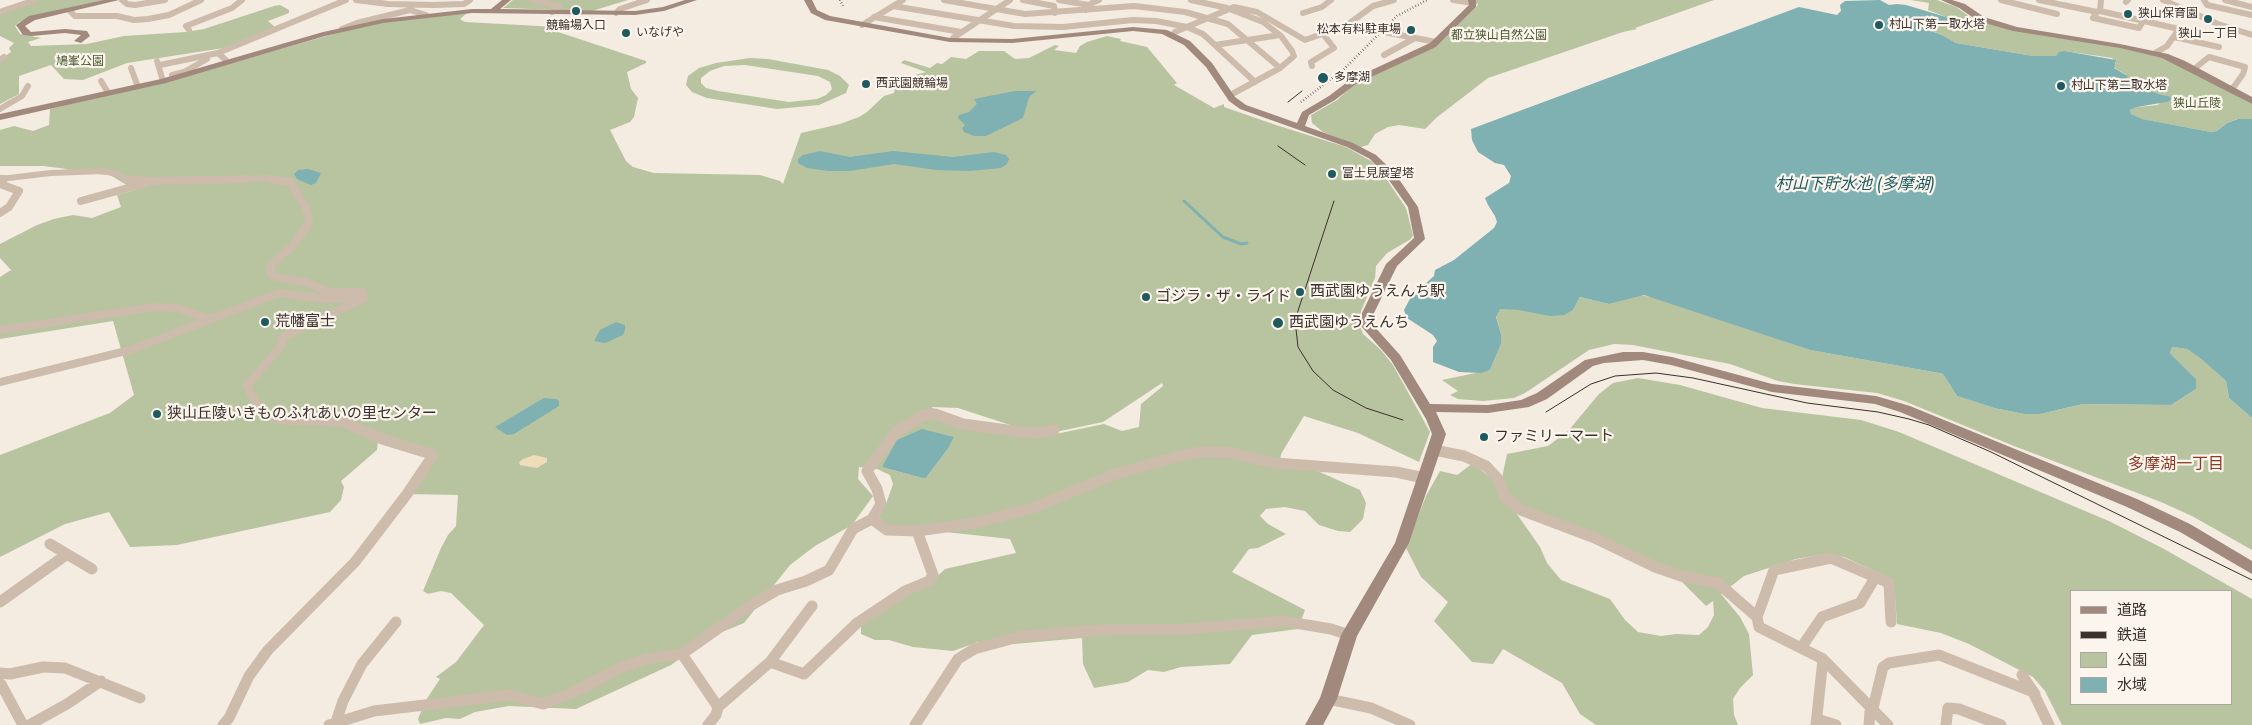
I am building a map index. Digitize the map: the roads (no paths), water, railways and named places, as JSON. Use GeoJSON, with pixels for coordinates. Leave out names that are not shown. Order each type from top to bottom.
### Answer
{"type":"FeatureCollection","features":[{"type":"Feature","properties":{"kind":"street"},"geometry":{"type":"LineString","coordinates":[[0,12],[35,0]]}},
{"type":"Feature","properties":{"kind":"street"},"geometry":{"type":"LineString","coordinates":[[78,41],[86,36],[84,33],[65,31],[31,34],[26,33],[20,25],[32,18],[114,0]]}},
{"type":"Feature","properties":{"kind":"street"},"geometry":{"type":"LineString","coordinates":[[122,0],[127,4],[135,5],[165,0]]}},
{"type":"Feature","properties":{"kind":"street"},"geometry":{"type":"LineString","coordinates":[[69,10],[75,16],[117,16],[134,20],[148,19],[169,15],[201,0]]}},
{"type":"Feature","properties":{"kind":"street"},"geometry":{"type":"LineString","coordinates":[[189,30],[186,26],[232,8],[242,0]]}},
{"type":"Feature","properties":{"kind":"street"},"geometry":{"type":"LineString","coordinates":[[174,78],[172,75],[184,72],[216,54],[346,0]]}},
{"type":"Feature","properties":{"kind":"street"},"geometry":{"type":"LineString","coordinates":[[356,0],[388,4],[464,4],[470,0]]}},
{"type":"Feature","properties":{"kind":"street"},"geometry":{"type":"LineString","coordinates":[[434,4],[441,0]]}},
{"type":"Feature","properties":{"kind":"street"},"geometry":{"type":"LineString","coordinates":[[493,11],[507,0]]}},
{"type":"Feature","properties":{"kind":"street"},"geometry":{"type":"LineString","coordinates":[[533,0],[559,6],[552,12]]}},
{"type":"Feature","properties":{"kind":"street"},"geometry":{"type":"LineString","coordinates":[[616,13],[620,9],[647,0]]}},
{"type":"Feature","properties":{"kind":"street"},"geometry":{"type":"LineString","coordinates":[[0,117],[163,81],[342,29],[426,15],[493,11],[616,13],[660,10],[693,0]]}},
{"type":"Feature","properties":{"kind":"street"},"geometry":{"type":"LineString","coordinates":[[808,0],[812,10],[818,15],[935,38],[974,42],[1023,41],[1123,29],[1164,32],[1187,42],[1209,65],[1236,103],[1248,110],[1350,145],[1373,157],[1388,170],[1412,207],[1420,239],[1394,260],[1368,313],[1366,321],[1372,334],[1396,358],[1439,432],[1399,547],[1349,635],[1328,699],[1314,725]]}},
{"type":"Feature","properties":{"kind":"street"},"geometry":{"type":"LineString","coordinates":[[862,25],[903,0]]}},
{"type":"Feature","properties":{"kind":"street"},"geometry":{"type":"LineString","coordinates":[[944,0],[1025,14],[1055,13],[1088,8],[1145,6],[1208,17],[1228,24],[1280,68]]}},
{"type":"Feature","properties":{"kind":"street"},"geometry":{"type":"LineString","coordinates":[[952,38],[1010,0]]}},
{"type":"Feature","properties":{"kind":"street"},"geometry":{"type":"LineString","coordinates":[[1023,0],[1054,6],[1055,13]]}},
{"type":"Feature","properties":{"kind":"street"},"geometry":{"type":"LineString","coordinates":[[1059,0],[1088,8]]}},
{"type":"Feature","properties":{"kind":"street"},"geometry":{"type":"LineString","coordinates":[[1088,8],[1099,0]]}},
{"type":"Feature","properties":{"kind":"street"},"geometry":{"type":"LineString","coordinates":[[1191,0],[1227,8],[1262,22],[1280,35],[1294,56],[1280,68],[1234,93]]}},
{"type":"Feature","properties":{"kind":"street"},"geometry":{"type":"LineString","coordinates":[[1303,13],[1322,7],[1331,0]]}},
{"type":"Feature","properties":{"kind":"street"},"geometry":{"type":"LineString","coordinates":[[1175,32],[1227,8],[1234,7],[1254,11],[1305,40],[1347,25],[1373,6],[1393,0]]}},
{"type":"Feature","properties":{"kind":"street"},"geometry":{"type":"LineString","coordinates":[[1453,0],[1473,2]]}},
{"type":"Feature","properties":{"kind":"street"},"geometry":{"type":"LineString","coordinates":[[1945,0],[1962,6],[1981,19],[2016,28],[2155,53],[2178,61],[2252,101]]}},
{"type":"Feature","properties":{"kind":"street"},"geometry":{"type":"LineString","coordinates":[[2001,0],[2057,14]]}},
{"type":"Feature","properties":{"kind":"street"},"geometry":{"type":"LineString","coordinates":[[2039,0],[2179,29],[2167,46],[2155,53]]}},
{"type":"Feature","properties":{"kind":"street"},"geometry":{"type":"LineString","coordinates":[[2098,12],[2102,0]]}},
{"type":"Feature","properties":{"kind":"street"},"geometry":{"type":"LineString","coordinates":[[2163,0],[2218,24],[2251,35]]}},
{"type":"Feature","properties":{"kind":"street"},"geometry":{"type":"LineString","coordinates":[[2225,0],[2252,7]]}},
{"type":"Feature","properties":{"kind":"street"},"geometry":{"type":"LineString","coordinates":[[1300,128],[1304,115],[1332,98],[1353,82],[1424,50],[1436,42],[1473,2]]}},
{"type":"Feature","properties":{"kind":"street"},"geometry":{"type":"LineString","coordinates":[[2186,9],[2204,4],[2252,15]]}},
{"type":"Feature","properties":{"kind":"street"},"geometry":{"type":"LineString","coordinates":[[2055,20],[2063,5]]}},
{"type":"Feature","properties":{"kind":"street"},"geometry":{"type":"LineString","coordinates":[[893,6],[978,21],[1030,27],[1141,20],[1187,27],[1203,34],[1255,82]]}},
{"type":"Feature","properties":{"kind":"street"},"geometry":{"type":"LineString","coordinates":[[1088,8],[1093,24],[1098,29]]}},
{"type":"Feature","properties":{"kind":"street"},"geometry":{"type":"LineString","coordinates":[[874,17],[961,32]]}},
{"type":"Feature","properties":{"kind":"street"},"geometry":{"type":"LineString","coordinates":[[1347,25],[1436,42]]}},
{"type":"Feature","properties":{"kind":"street"},"geometry":{"type":"LineString","coordinates":[[1312,66],[1311,62],[1334,48],[1323,34]]}},
{"type":"Feature","properties":{"kind":"street"},"geometry":{"type":"LineString","coordinates":[[1215,45],[1280,35]]}},
{"type":"Feature","properties":{"kind":"street"},"geometry":{"type":"LineString","coordinates":[[2174,36],[2219,47]]}},
{"type":"Feature","properties":{"kind":"street"},"geometry":{"type":"LineString","coordinates":[[1384,55],[1415,38]]}},
{"type":"Feature","properties":{"kind":"street"},"geometry":{"type":"LineString","coordinates":[[163,81],[158,63],[216,54],[229,63]]}},
{"type":"Feature","properties":{"kind":"street"},"geometry":{"type":"LineString","coordinates":[[2194,69],[2208,57],[2246,67],[2233,88],[2229,89]]}},
{"type":"Feature","properties":{"kind":"street"},"geometry":{"type":"LineString","coordinates":[[131,68],[138,87]]}},
{"type":"Feature","properties":{"kind":"street"},"geometry":{"type":"LineString","coordinates":[[101,81],[109,94]]}},
{"type":"Feature","properties":{"kind":"street"},"geometry":{"type":"LineString","coordinates":[[0,109],[22,96],[28,86]]}},
{"type":"Feature","properties":{"kind":"street"},"geometry":{"type":"LineString","coordinates":[[0,179],[51,173],[104,171],[127,179],[151,181],[268,178],[290,182],[306,208],[309,218],[308,224],[302,236],[270,264],[270,272],[276,277],[305,282],[329,292],[362,292],[365,298]]}},
{"type":"Feature","properties":{"kind":"street"},"geometry":{"type":"LineString","coordinates":[[82,201],[151,181]]}},
{"type":"Feature","properties":{"kind":"street"},"geometry":{"type":"LineString","coordinates":[[0,184],[20,191],[9,207],[0,213]]}},
{"type":"Feature","properties":{"kind":"street"},"geometry":{"type":"LineString","coordinates":[[0,382],[130,350],[279,293],[325,299],[365,298]]}},
{"type":"Feature","properties":{"kind":"street"},"geometry":{"type":"LineString","coordinates":[[223,725],[229,718],[249,676],[268,650],[355,562],[432,457],[431,454],[382,439],[342,421],[282,419],[266,414],[252,396],[247,385],[277,351],[283,342],[281,338],[365,298]]}},
{"type":"Feature","properties":{"kind":"street"},"geometry":{"type":"LineString","coordinates":[[0,330],[155,307],[178,308],[206,318],[215,317]]}},
{"type":"Feature","properties":{"kind":"street"},"geometry":{"type":"LineString","coordinates":[[1426,408],[1488,409],[1524,404],[1542,396],[1589,363],[1623,356],[1643,356],[1672,361],[1780,389],[1876,400],[1905,409],[2132,503],[2185,528],[2252,568]]}},
{"type":"Feature","properties":{"kind":"street"},"geometry":{"type":"LineString","coordinates":[[332,723],[374,711],[509,695],[543,704],[572,693],[620,668],[646,659],[682,654],[750,606],[777,590],[806,581],[829,570],[853,529],[872,519],[881,504],[877,489],[867,471],[895,433],[924,416],[934,414],[963,424],[1022,432],[1036,433],[1054,430]]}},
{"type":"Feature","properties":{"kind":"street"},"geometry":{"type":"LineString","coordinates":[[1434,450],[1464,456],[1486,466],[1498,479],[1504,496],[1521,510],[1596,538],[1655,567],[1681,576],[1718,583],[1757,617]]}},
{"type":"Feature","properties":{"kind":"street"},"geometry":{"type":"LineString","coordinates":[[872,519],[888,530],[917,531],[942,526],[975,523],[1033,508],[1115,474],[1179,456],[1201,452],[1227,452],[1275,463],[1396,472],[1424,478]]}},
{"type":"Feature","properties":{"kind":"street"},"geometry":{"type":"LineString","coordinates":[[770,662],[804,674],[857,623],[905,591],[929,581],[933,575],[917,531]]}},
{"type":"Feature","properties":{"kind":"street"},"geometry":{"type":"LineString","coordinates":[[50,544],[92,569]]}},
{"type":"Feature","properties":{"kind":"street"},"geometry":{"type":"LineString","coordinates":[[0,602],[66,555]]}},
{"type":"Feature","properties":{"kind":"street"},"geometry":{"type":"LineString","coordinates":[[1888,725],[1823,659],[1759,627],[1757,617],[1774,570],[1831,558],[1889,583],[1891,622]]}},
{"type":"Feature","properties":{"kind":"street"},"geometry":{"type":"LineString","coordinates":[[1801,648],[1822,617],[1860,603],[1876,576]]}},
{"type":"Feature","properties":{"kind":"street"},"geometry":{"type":"LineString","coordinates":[[708,725],[716,714],[718,707],[770,662],[812,606]]}},
{"type":"Feature","properties":{"kind":"street"},"geometry":{"type":"LineString","coordinates":[[915,725],[958,659],[974,648],[1022,636],[1102,630],[1185,629],[1283,621],[1331,629],[1349,635]]}},
{"type":"Feature","properties":{"kind":"street"},"geometry":{"type":"LineString","coordinates":[[332,723],[362,664],[396,622]]}},
{"type":"Feature","properties":{"kind":"street"},"geometry":{"type":"LineString","coordinates":[[682,654],[718,707]]}},
{"type":"Feature","properties":{"kind":"street"},"geometry":{"type":"LineString","coordinates":[[1869,725],[1870,712],[1873,708],[1884,667],[1889,663],[1939,655],[2035,694]]}},
{"type":"Feature","properties":{"kind":"street"},"geometry":{"type":"LineString","coordinates":[[1823,659],[1816,722],[1836,725]]}},
{"type":"Feature","properties":{"kind":"street"},"geometry":{"type":"LineString","coordinates":[[24,725],[3,679],[43,667],[65,668],[140,698]]}},
{"type":"Feature","properties":{"kind":"street"},"geometry":{"type":"LineString","coordinates":[[2022,675],[2035,694],[2049,725]]}},
{"type":"Feature","properties":{"kind":"street"},"geometry":{"type":"LineString","coordinates":[[29,725],[67,704],[100,682]]}},
{"type":"Feature","properties":{"kind":"street"},"geometry":{"type":"LineString","coordinates":[[1328,699],[1371,708],[1410,725]]}},
{"type":"Feature","properties":{"kind":"street"},"geometry":{"type":"LineString","coordinates":[[1946,725],[1948,708],[1959,709],[2001,725]]}},
{"type":"Feature","properties":{"kind":"water","name":"村山下貯水池 (多摩湖)"},"geometry":{"type":"Polygon","coordinates":[[[1880,0],[1889,5],[1906,5],[1946,17],[1948,20],[1944,22],[1929,24],[1923,28],[1956,43],[2033,56],[2056,56],[2059,52],[2065,51],[2116,60],[2114,68],[2128,76],[2122,82],[2124,84],[2171,97],[2170,101],[2130,110],[2131,114],[2142,119],[2211,132],[2217,131],[2227,123],[2238,119],[2252,119],[2252,418],[2229,398],[2226,381],[2187,349],[2172,347],[2170,353],[2196,379],[2196,389],[2171,405],[2083,404],[2040,414],[2024,414],[1994,408],[1957,396],[1943,374],[1810,350],[1644,295],[1609,304],[1580,297],[1573,310],[1564,315],[1550,316],[1519,310],[1500,309],[1496,317],[1501,334],[1501,344],[1490,370],[1481,373],[1459,372],[1433,362],[1433,347],[1437,341],[1433,335],[1407,318],[1404,310],[1411,297],[1434,276],[1435,270],[1454,260],[1494,228],[1497,222],[1485,198],[1509,183],[1511,176],[1504,165],[1495,163],[1478,152],[1472,140],[1471,129],[1799,7],[1837,15],[1841,11],[1840,5],[1845,1],[1880,0]]]}},
{"type":"Feature","properties":{"kind":"water"},"geometry":{"type":"Polygon","coordinates":[[[1015,91],[1036,91],[1029,97],[1023,118],[986,136],[974,136],[964,132],[962,128],[965,125],[958,118],[959,115],[969,112],[977,104],[974,99],[1015,91]]]}},
{"type":"Feature","properties":{"kind":"water"},"geometry":{"type":"Polygon","coordinates":[[[820,151],[850,157],[893,151],[953,157],[994,152],[1006,155],[1009,159],[1007,164],[1001,168],[969,171],[937,170],[894,164],[850,171],[828,171],[807,168],[798,163],[798,159],[803,155],[820,151]]]}},
{"type":"Feature","properties":{"kind":"water"},"geometry":{"type":"Polygon","coordinates":[[[308,169],[321,173],[316,183],[311,185],[297,179],[294,174],[298,170],[308,169]]]}},
{"type":"Feature","properties":{"kind":"water"},"geometry":{"type":"Polygon","coordinates":[[[616,322],[625,325],[623,335],[605,343],[594,341],[600,330],[616,322]]]}},
{"type":"Feature","properties":{"kind":"water"},"geometry":{"type":"Polygon","coordinates":[[[544,398],[556,399],[559,401],[559,406],[514,434],[507,435],[495,427],[544,398]]]}},
{"type":"Feature","properties":{"kind":"water"},"geometry":{"type":"Polygon","coordinates":[[[922,429],[954,437],[947,450],[926,478],[882,467],[897,440],[922,429]]]}},
{"type":"Feature","properties":{"kind":"waterway"},"geometry":{"type":"LineString","coordinates":[[1184,201],[1223,237],[1241,244],[1247,243]]}},
{"type":"Feature","properties":{"kind":"tram line"},"geometry":{"type":"LineString","coordinates":[[1288,102],[1302,91]]}},
{"type":"Feature","properties":{"kind":"tram line"},"geometry":{"type":"LineString","coordinates":[[1278,146],[1305,165]]}},
{"type":"Feature","properties":{"kind":"tram line"},"geometry":{"type":"LineString","coordinates":[[1334,201],[1295,320],[1298,347],[1313,371],[1333,390],[1366,408],[1403,420]]}},
{"type":"Feature","properties":{"kind":"tram line"},"geometry":{"type":"LineString","coordinates":[[1546,412],[1591,384],[1615,376],[1656,373],[1693,378],[1807,403],[1878,412],[1909,419],[1929,425],[1991,452],[2252,580]]}},
{"type":"Feature","properties":{"kind":"railway"},"geometry":{"type":"LineString","coordinates":[[840,0],[844,8]]}},
{"type":"Feature","properties":{"kind":"railway"},"geometry":{"type":"LineString","coordinates":[[1301,102],[1344,69],[1397,16],[1427,0]]}},
{"type":"Feature","properties":{"kind":"place","name":"競輪場入口"},"geometry":{"type":"Point","coordinates":[576,11]}},
{"type":"Feature","properties":{"kind":"place","name":"狭山保育園"},"geometry":{"type":"Point","coordinates":[2128,14]}},
{"type":"Feature","properties":{"kind":"place","name":"狭山一丁目"},"geometry":{"type":"Point","coordinates":[2208,19]}},
{"type":"Feature","properties":{"kind":"place","name":"村山下第一取水塔"},"geometry":{"type":"Point","coordinates":[1879,25]}},
{"type":"Feature","properties":{"kind":"place","name":"松本有料駐車場"},"geometry":{"type":"Point","coordinates":[1411,30]}},
{"type":"Feature","properties":{"kind":"place","name":"いなげや"},"geometry":{"type":"Point","coordinates":[626,33]}},
{"type":"Feature","properties":{"kind":"place","name":"多摩湖"},"geometry":{"type":"Point","coordinates":[1323,78]}},
{"type":"Feature","properties":{"kind":"place","name":"西武園競輪場"},"geometry":{"type":"Point","coordinates":[866,84]}},
{"type":"Feature","properties":{"kind":"place","name":"村山下第二取水塔"},"geometry":{"type":"Point","coordinates":[2061,86]}},
{"type":"Feature","properties":{"kind":"place","name":"富士見展望塔"},"geometry":{"type":"Point","coordinates":[1332,174]}},
{"type":"Feature","properties":{"kind":"place","name":"西武園ゆうえんち駅"},"geometry":{"type":"Point","coordinates":[1300,292]}},
{"type":"Feature","properties":{"kind":"place","name":"ゴジラ・ザ・ライド"},"geometry":{"type":"Point","coordinates":[1146,297]}},
{"type":"Feature","properties":{"kind":"place","name":"荒幡富士"},"geometry":{"type":"Point","coordinates":[265,322]}},
{"type":"Feature","properties":{"kind":"place","name":"西武園ゆうえんち"},"geometry":{"type":"Point","coordinates":[1278,323]}},
{"type":"Feature","properties":{"kind":"place","name":"狭山丘陵いきものふれあいの里センター"},"geometry":{"type":"Point","coordinates":[157,414]}},
{"type":"Feature","properties":{"kind":"place","name":"ファミリーマート"},"geometry":{"type":"Point","coordinates":[1484,437]}},
{"type":"Feature","properties":{"kind":"district","name":"多摩湖一丁目"},"geometry":{"type":"Point","coordinates":[2176,465]}},
{"type":"Feature","properties":{"kind":"park label","name":"都立狭山自然公園"},"geometry":{"type":"Point","coordinates":[1499,36]}},
{"type":"Feature","properties":{"kind":"park label","name":"鳩峯公園"},"geometry":{"type":"Point","coordinates":[80,62]}},
{"type":"Feature","properties":{"kind":"park label","name":"狭山丘陵"},"geometry":{"type":"Point","coordinates":[2197,104]}}]}
